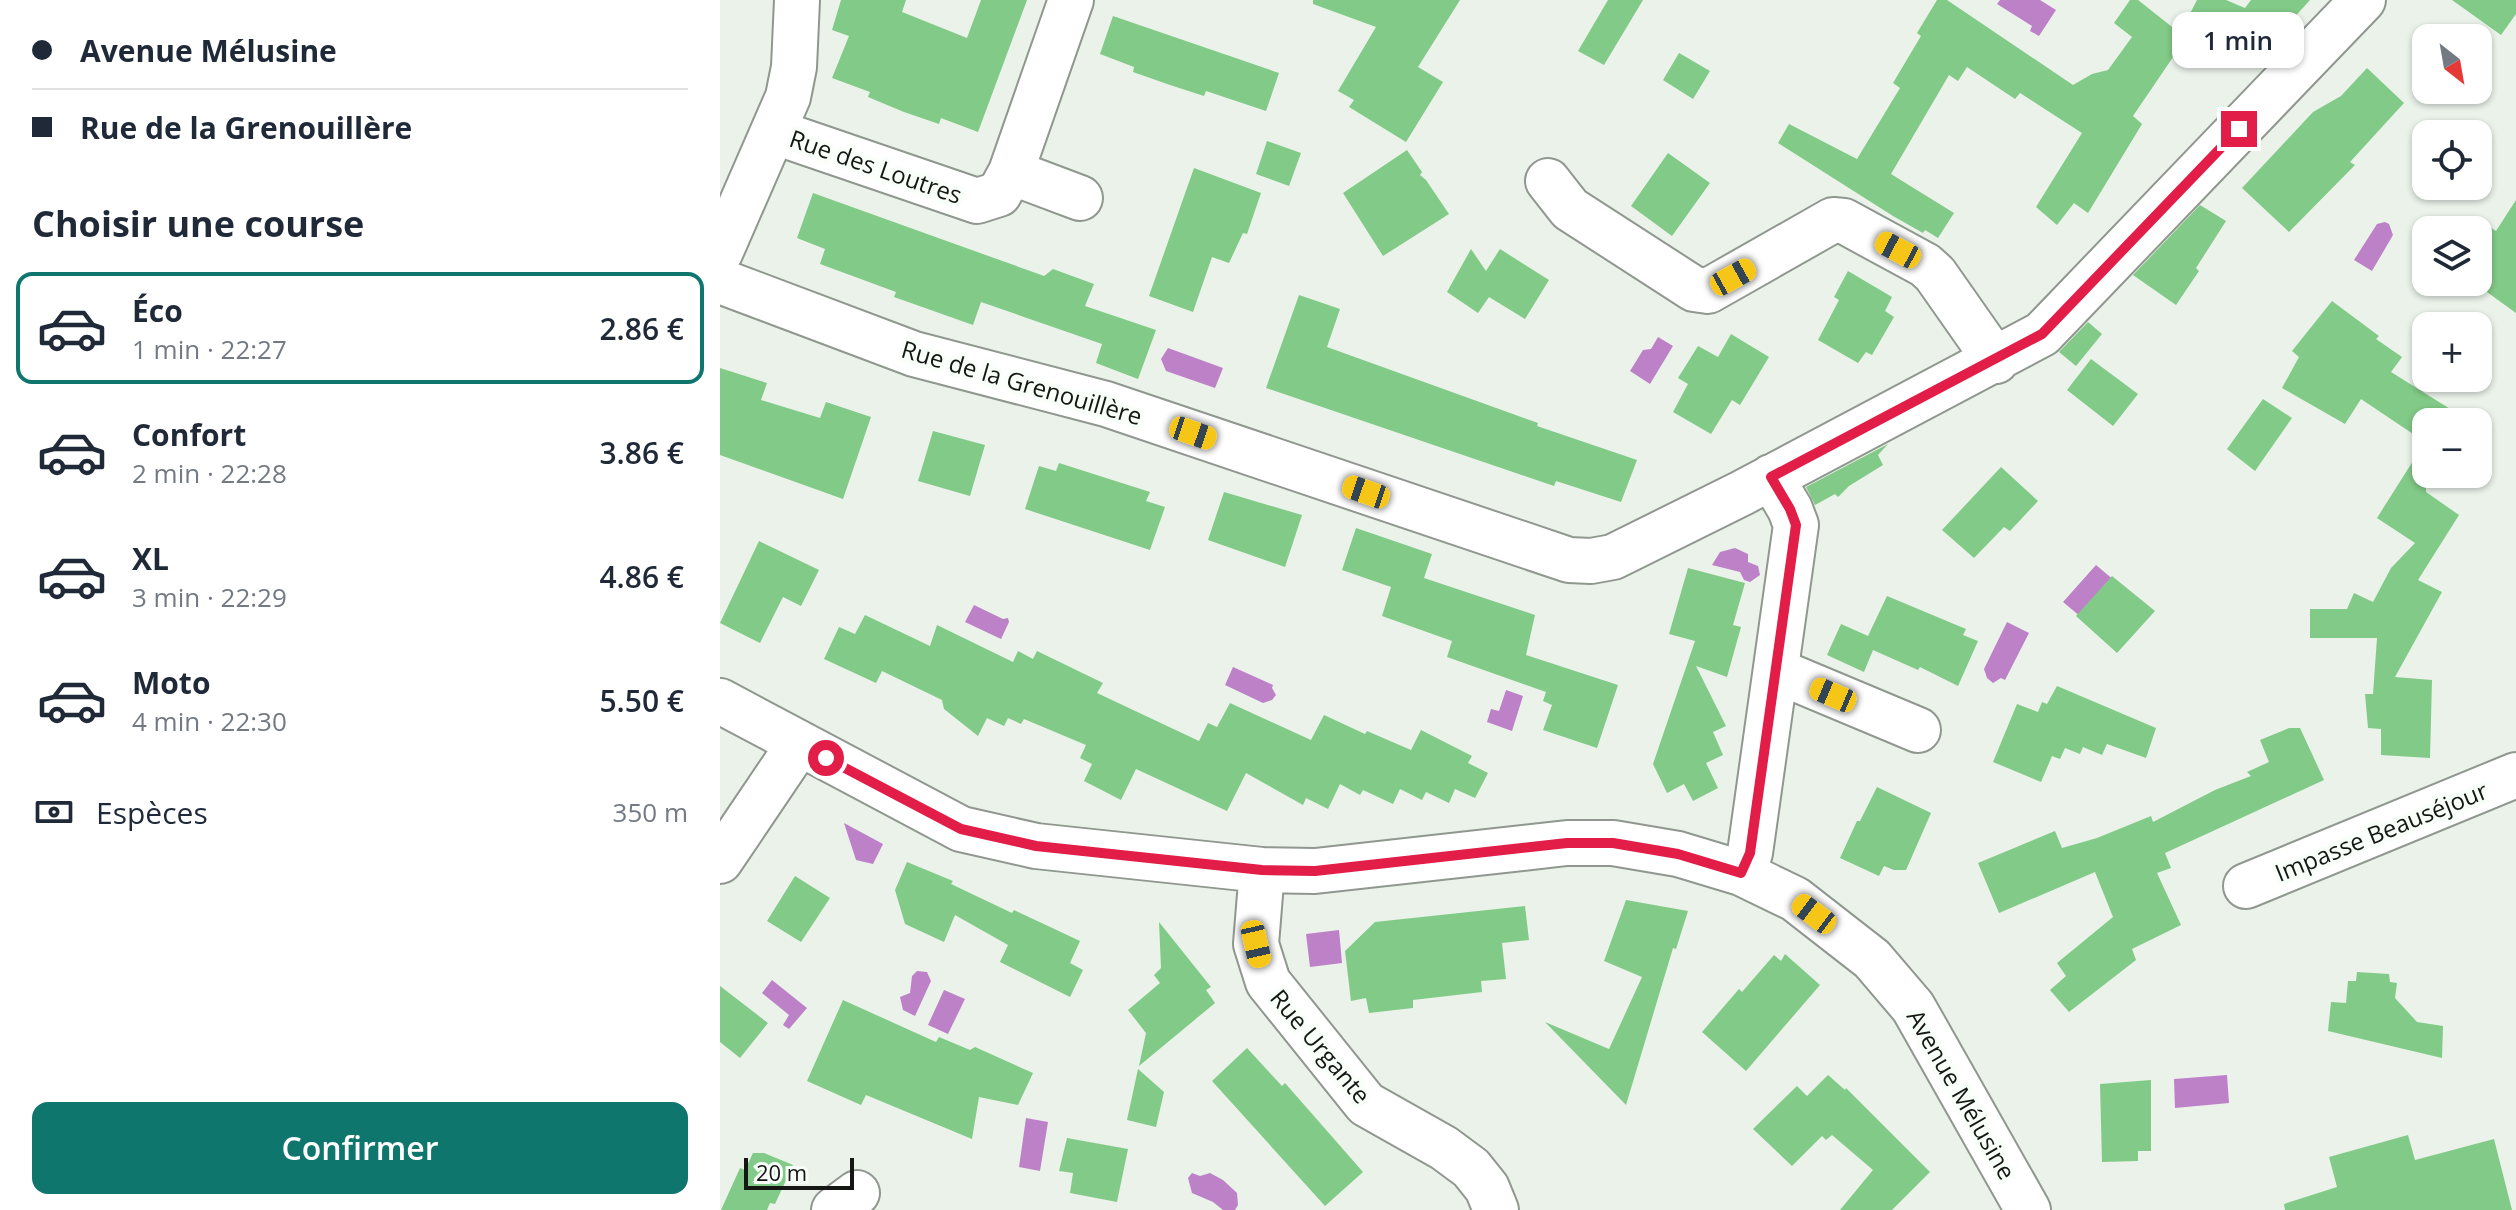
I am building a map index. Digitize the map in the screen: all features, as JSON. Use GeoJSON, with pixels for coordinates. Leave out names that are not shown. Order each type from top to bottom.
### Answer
{"type":"FeatureCollection","features":[{"type":"Feature","properties":{"kind":"street"},"geometry":{"type":"LineString","coordinates":[[720,253],[788,97],[794,67],[797,0]]}},
{"type":"Feature","properties":{"kind":"street","name":"Rue des Loutres"},"geometry":{"type":"LineString","coordinates":[[775,132],[977,201],[999,194],[1011,172],[1071,0]]}},
{"type":"Feature","properties":{"kind":"street","name":"Rue de la Grenouillère"},"geometry":{"type":"LineString","coordinates":[[720,281],[914,354],[1106,404],[1569,560],[1591,561],[1613,557],[1996,361],[2042,334],[2363,0]]}},
{"type":"Feature","properties":{"kind":"street"},"geometry":{"type":"LineString","coordinates":[[1011,172],[1080,198]]}},
{"type":"Feature","properties":{"kind":"street"},"geometry":{"type":"LineString","coordinates":[[1548,181],[1570,209],[1694,289],[1708,291],[1833,220],[1844,221],[1925,265],[1935,274],[1996,361]]}},
{"type":"Feature","properties":{"kind":"street"},"geometry":{"type":"LineString","coordinates":[[1741,873],[1750,853],[1796,525],[1771,477]]}},
{"type":"Feature","properties":{"kind":"street"},"geometry":{"type":"LineString","coordinates":[[1777,671],[1918,730]]}},
{"type":"Feature","properties":{"kind":"street","name":"Avenue Mélusine"},"geometry":{"type":"LineString","coordinates":[[720,701],[961,829],[1036,846],[1262,870],[1315,871],[1567,843],[1613,843],[1678,854],[1741,873],[1795,899],[1872,959],[1903,995],[1913,1007],[2028,1210]]}},
{"type":"Feature","properties":{"kind":"street"},"geometry":{"type":"LineString","coordinates":[[720,861],[799,744]]}},
{"type":"Feature","properties":{"kind":"street","name":"Impasse Beauséjour"},"geometry":{"type":"LineString","coordinates":[[2246,886],[2516,775]]}},
{"type":"Feature","properties":{"kind":"street","name":"Rue Urgante"},"geometry":{"type":"LineString","coordinates":[[1262,870],[1256,944],[1268,982],[1366,1104],[1444,1148],[1471,1168],[1487,1188],[1496,1210]]}},
{"type":"Feature","properties":{"kind":"shaded area"},"geometry":{"type":"Polygon","coordinates":[[[2000,0],[2040,0],[2056,10],[2039,36],[2030,31],[2032,26],[1997,4],[2000,0]]]}},
{"type":"Feature","properties":{"kind":"shaded area"},"geometry":{"type":"Polygon","coordinates":[[[2385,222],[2393,235],[2372,271],[2354,260],[2377,224],[2385,222]]]}},
{"type":"Feature","properties":{"kind":"shaded area"},"geometry":{"type":"Polygon","coordinates":[[[1658,337],[1673,346],[1650,384],[1630,371],[1643,350],[1651,349],[1658,337]]]}},
{"type":"Feature","properties":{"kind":"shaded area"},"geometry":{"type":"Polygon","coordinates":[[[1168,348],[1223,368],[1215,388],[1166,371],[1161,359],[1168,348]]]}},
{"type":"Feature","properties":{"kind":"shaded area"},"geometry":{"type":"Polygon","coordinates":[[[1735,548],[1748,554],[1748,562],[1758,566],[1760,575],[1750,582],[1744,580],[1740,572],[1712,565],[1720,552],[1735,548]]]}},
{"type":"Feature","properties":{"kind":"shaded area"},"geometry":{"type":"Polygon","coordinates":[[[2096,565],[2115,581],[2081,617],[2063,602],[2096,565]]]}},
{"type":"Feature","properties":{"kind":"shaded area"},"geometry":{"type":"Polygon","coordinates":[[[974,605],[1003,619],[1008,618],[1001,639],[965,622],[974,605]]]}},
{"type":"Feature","properties":{"kind":"shaded area"},"geometry":{"type":"Polygon","coordinates":[[[2007,622],[2029,633],[2005,680],[2001,678],[1993,683],[1984,669],[2007,622]]]}},
{"type":"Feature","properties":{"kind":"shaded area"},"geometry":{"type":"Polygon","coordinates":[[[1233,667],[1273,685],[1276,695],[1263,703],[1225,685],[1233,667]]]}},
{"type":"Feature","properties":{"kind":"shaded area"},"geometry":{"type":"Polygon","coordinates":[[[1506,690],[1523,696],[1512,731],[1487,722],[1491,709],[1499,711],[1506,690]]]}},
{"type":"Feature","properties":{"kind":"shaded area"},"geometry":{"type":"Polygon","coordinates":[[[844,823],[883,844],[873,864],[856,860],[844,823]]]}},
{"type":"Feature","properties":{"kind":"shaded area"},"geometry":{"type":"Polygon","coordinates":[[[1339,930],[1342,963],[1310,967],[1306,934],[1339,930]]]}},
{"type":"Feature","properties":{"kind":"shaded area"},"geometry":{"type":"Polygon","coordinates":[[[917,971],[927,972],[931,981],[915,1016],[903,1010],[900,997],[910,993],[912,976],[917,971]]]}},
{"type":"Feature","properties":{"kind":"shaded area"},"geometry":{"type":"Polygon","coordinates":[[[772,980],[807,1008],[789,1029],[783,1025],[789,1015],[762,993],[772,980]]]}},
{"type":"Feature","properties":{"kind":"shaded area"},"geometry":{"type":"Polygon","coordinates":[[[944,990],[965,999],[948,1034],[928,1025],[944,990]]]}},
{"type":"Feature","properties":{"kind":"shaded area"},"geometry":{"type":"Polygon","coordinates":[[[2227,1075],[2229,1103],[2175,1108],[2174,1079],[2227,1075]]]}},
{"type":"Feature","properties":{"kind":"shaded area"},"geometry":{"type":"Polygon","coordinates":[[[1026,1118],[1048,1122],[1040,1171],[1019,1167],[1026,1118]]]}},
{"type":"Feature","properties":{"kind":"shaded area"},"geometry":{"type":"Polygon","coordinates":[[[1192,1173],[1200,1176],[1210,1173],[1223,1180],[1237,1193],[1235,1210],[1223,1210],[1192,1193],[1188,1178],[1192,1173]]]}},
{"type":"Feature","properties":{"kind":"building"},"geometry":{"type":"Polygon","coordinates":[[[841,0],[906,0],[902,12],[967,38],[981,0],[1027,0],[978,132],[941,118],[939,124],[904,112],[868,97],[870,92],[832,78],[849,36],[832,30],[841,0]]]}},
{"type":"Feature","properties":{"kind":"building"},"geometry":{"type":"Polygon","coordinates":[[[1313,0],[1460,0],[1418,67],[1443,82],[1406,142],[1349,107],[1354,100],[1338,91],[1376,27],[1313,4],[1313,0]]]}},
{"type":"Feature","properties":{"kind":"building"},"geometry":{"type":"Polygon","coordinates":[[[1608,0],[1643,0],[1604,65],[1578,51],[1608,0]]]}},
{"type":"Feature","properties":{"kind":"building"},"geometry":{"type":"Polygon","coordinates":[[[1937,0],[1947,0],[2073,85],[2092,74],[2108,70],[2132,37],[2114,23],[2130,0],[2138,0],[2186,38],[2133,116],[2142,124],[2088,213],[2074,203],[2057,225],[2036,207],[2082,133],[2020,93],[2015,99],[1967,67],[1958,81],[1949,75],[1891,174],[1954,213],[1938,238],[1893,216],[1778,143],[1789,124],[1857,159],[1900,88],[1893,83],[1921,36],[1917,33],[1937,0]]]}},
{"type":"Feature","properties":{"kind":"building"},"geometry":{"type":"Polygon","coordinates":[[[2197,0],[2226,0],[2245,8],[2251,0],[2310,0],[2254,62],[2228,40],[2215,57],[2181,31],[2197,0]]]}},
{"type":"Feature","properties":{"kind":"building"},"geometry":{"type":"Polygon","coordinates":[[[2452,0],[2516,0],[2516,14],[2501,35],[2492,29],[2492,24],[2486,24],[2452,0]]]}},
{"type":"Feature","properties":{"kind":"building"},"geometry":{"type":"Polygon","coordinates":[[[1113,16],[1279,73],[1266,111],[1206,91],[1204,96],[1170,85],[1133,72],[1134,67],[1100,54],[1113,16]]]}},
{"type":"Feature","properties":{"kind":"building"},"geometry":{"type":"Polygon","coordinates":[[[1679,53],[1710,71],[1693,99],[1663,80],[1679,53]]]}},
{"type":"Feature","properties":{"kind":"building"},"geometry":{"type":"Polygon","coordinates":[[[2367,68],[2404,103],[2350,162],[2355,165],[2289,232],[2242,188],[2313,112],[2341,96],[2367,68]]]}},
{"type":"Feature","properties":{"kind":"building"},"geometry":{"type":"Polygon","coordinates":[[[1267,141],[1301,153],[1289,186],[1256,174],[1267,141]]]}},
{"type":"Feature","properties":{"kind":"building"},"geometry":{"type":"Polygon","coordinates":[[[1407,150],[1422,172],[1420,175],[1449,214],[1383,256],[1343,193],[1407,150]]]}},
{"type":"Feature","properties":{"kind":"building"},"geometry":{"type":"Polygon","coordinates":[[[1668,153],[1710,183],[1672,236],[1631,206],[1668,153]]]}},
{"type":"Feature","properties":{"kind":"building"},"geometry":{"type":"Polygon","coordinates":[[[1194,168],[1261,193],[1247,234],[1243,233],[1229,263],[1212,257],[1193,312],[1149,296],[1194,168]]]}},
{"type":"Feature","properties":{"kind":"building"},"geometry":{"type":"Polygon","coordinates":[[[813,193],[1044,276],[1053,269],[1094,284],[1085,306],[1156,330],[1138,379],[1096,363],[1102,344],[981,302],[973,325],[894,297],[896,292],[820,264],[825,249],[797,238],[813,193]]]}},
{"type":"Feature","properties":{"kind":"building"},"geometry":{"type":"Polygon","coordinates":[[[2516,200],[2516,313],[2492,296],[2492,228],[2496,231],[2516,200]]]}},
{"type":"Feature","properties":{"kind":"building"},"geometry":{"type":"Polygon","coordinates":[[[2200,205],[2226,221],[2176,305],[2133,275],[2200,205]]]}},
{"type":"Feature","properties":{"kind":"building"},"geometry":{"type":"Polygon","coordinates":[[[1471,249],[1486,271],[1500,249],[1549,280],[1525,319],[1489,297],[1478,313],[1447,292],[1471,249]]]}},
{"type":"Feature","properties":{"kind":"building"},"geometry":{"type":"Polygon","coordinates":[[[1848,271],[1892,297],[1885,311],[1894,317],[1872,355],[1866,352],[1858,363],[1818,340],[1839,300],[1834,297],[1848,271]]]}},
{"type":"Feature","properties":{"kind":"building"},"geometry":{"type":"Polygon","coordinates":[[[1299,295],[1340,309],[1327,347],[1637,460],[1621,502],[1556,481],[1554,486],[1266,388],[1299,295]]]}},
{"type":"Feature","properties":{"kind":"building"},"geometry":{"type":"Polygon","coordinates":[[[2332,301],[2402,357],[2391,372],[2412,385],[2412,392],[2423,392],[2449,408],[2412,408],[2412,433],[2361,399],[2345,424],[2282,388],[2299,357],[2292,351],[2332,301]]]}},
{"type":"Feature","properties":{"kind":"building"},"geometry":{"type":"Polygon","coordinates":[[[2088,322],[2102,334],[2076,366],[2059,352],[2088,322]]]}},
{"type":"Feature","properties":{"kind":"building"},"geometry":{"type":"Polygon","coordinates":[[[1731,334],[1769,357],[1740,405],[1732,400],[1711,434],[1673,412],[1688,384],[1678,378],[1698,346],[1718,357],[1731,334]]]}},
{"type":"Feature","properties":{"kind":"building"},"geometry":{"type":"Polygon","coordinates":[[[2091,359],[2138,394],[2113,426],[2067,390],[2091,359]]]}},
{"type":"Feature","properties":{"kind":"building"},"geometry":{"type":"Polygon","coordinates":[[[720,368],[767,383],[761,400],[820,418],[826,402],[871,417],[843,499],[720,455],[720,368]]]}},
{"type":"Feature","properties":{"kind":"building"},"geometry":{"type":"Polygon","coordinates":[[[2263,399],[2292,418],[2255,471],[2227,449],[2263,399]]]}},
{"type":"Feature","properties":{"kind":"building"},"geometry":{"type":"Polygon","coordinates":[[[933,431],[985,445],[970,496],[918,481],[933,431]]]}},
{"type":"Feature","properties":{"kind":"building"},"geometry":{"type":"Polygon","coordinates":[[[1888,444],[1878,455],[1883,465],[1849,486],[1838,497],[1835,494],[1815,505],[1806,487],[1888,444]]]}},
{"type":"Feature","properties":{"kind":"building"},"geometry":{"type":"Polygon","coordinates":[[[1059,463],[1150,492],[1146,501],[1165,507],[1150,550],[1025,509],[1039,466],[1056,471],[1059,463]]]}},
{"type":"Feature","properties":{"kind":"building"},"geometry":{"type":"Polygon","coordinates":[[[2412,463],[2412,488],[2426,488],[2426,492],[2459,515],[2418,580],[2442,592],[2395,677],[2432,680],[2430,758],[2381,755],[2381,729],[2368,728],[2365,694],[2373,694],[2377,638],[2310,638],[2310,609],[2347,609],[2354,593],[2373,602],[2391,568],[2415,543],[2377,518],[2412,463]]]}},
{"type":"Feature","properties":{"kind":"building"},"geometry":{"type":"Polygon","coordinates":[[[2001,467],[2038,501],[2010,531],[2004,527],[1974,558],[1942,530],[2001,467]]]}},
{"type":"Feature","properties":{"kind":"building"},"geometry":{"type":"Polygon","coordinates":[[[1224,492],[1302,515],[1285,567],[1208,540],[1224,492]]]}},
{"type":"Feature","properties":{"kind":"building"},"geometry":{"type":"Polygon","coordinates":[[[1356,528],[1432,554],[1424,578],[1535,615],[1526,655],[1618,685],[1597,748],[1543,730],[1552,705],[1543,701],[1546,692],[1447,657],[1452,641],[1382,616],[1391,587],[1342,570],[1356,528]]]}},
{"type":"Feature","properties":{"kind":"building"},"geometry":{"type":"Polygon","coordinates":[[[759,541],[819,570],[801,606],[783,597],[760,643],[720,623],[759,541]]]}},
{"type":"Feature","properties":{"kind":"building"},"geometry":{"type":"Polygon","coordinates":[[[1688,568],[1745,583],[1733,625],[1741,627],[1727,677],[1696,666],[1726,726],[1713,732],[1723,755],[1706,763],[1718,788],[1693,801],[1684,784],[1667,793],[1653,764],[1695,641],[1669,634],[1688,568]]]}},
{"type":"Feature","properties":{"kind":"building"},"geometry":{"type":"Polygon","coordinates":[[[2112,576],[2155,611],[2117,653],[2076,616],[2112,576]]]}},
{"type":"Feature","properties":{"kind":"building"},"geometry":{"type":"Polygon","coordinates":[[[1887,596],[1966,629],[1963,635],[1978,641],[1958,686],[1920,667],[1918,670],[1873,650],[1864,672],[1827,655],[1841,624],[1868,636],[1887,596]]]}},
{"type":"Feature","properties":{"kind":"building"},"geometry":{"type":"Polygon","coordinates":[[[865,615],[930,646],[937,625],[1013,662],[1018,651],[1033,659],[1037,651],[1103,683],[1097,693],[1199,741],[1208,723],[1217,727],[1230,703],[1311,740],[1324,715],[1411,750],[1421,730],[1472,756],[1468,763],[1488,773],[1475,798],[1455,789],[1449,803],[1426,792],[1422,800],[1400,789],[1393,804],[1363,790],[1360,795],[1340,784],[1328,809],[1306,798],[1303,805],[1246,773],[1227,811],[1136,769],[1121,800],[1084,781],[1092,764],[1080,758],[1086,745],[1024,719],[1021,724],[1008,718],[1004,726],[987,718],[978,736],[944,709],[942,700],[882,671],[876,683],[824,659],[839,627],[855,634],[865,615]]]}},
{"type":"Feature","properties":{"kind":"building"},"geometry":{"type":"Polygon","coordinates":[[[2057,686],[2156,728],[2146,758],[2107,744],[2102,755],[2083,747],[2080,754],[2065,748],[2060,759],[2052,756],[2041,782],[1993,762],[2017,704],[2038,712],[2042,702],[2047,704],[2057,686]]]}},
{"type":"Feature","properties":{"kind":"building"},"geometry":{"type":"Polygon","coordinates":[[[2289,728],[2300,728],[2324,780],[2165,853],[2171,868],[2157,873],[2181,925],[2132,949],[2136,960],[2069,1012],[2050,990],[2066,976],[2057,963],[2113,917],[2095,872],[1999,913],[1978,863],[2055,831],[2062,848],[2097,838],[2151,816],[2153,822],[2215,790],[2251,776],[2247,772],[2269,762],[2260,740],[2289,728]]]}},
{"type":"Feature","properties":{"kind":"building"},"geometry":{"type":"Polygon","coordinates":[[[1877,787],[1931,813],[1906,870],[1884,866],[1879,876],[1840,858],[1877,787]]]}},
{"type":"Feature","properties":{"kind":"building"},"geometry":{"type":"Polygon","coordinates":[[[907,862],[953,881],[951,884],[1012,913],[1014,910],[1080,941],[1070,963],[1083,970],[1070,997],[1000,962],[1008,945],[955,915],[944,942],[905,924],[895,890],[907,862]]]}},
{"type":"Feature","properties":{"kind":"building"},"geometry":{"type":"Polygon","coordinates":[[[795,876],[830,898],[801,942],[767,921],[795,876]]]}},
{"type":"Feature","properties":{"kind":"building"},"geometry":{"type":"Polygon","coordinates":[[[1626,900],[1688,911],[1676,949],[1673,948],[1626,1105],[1545,1022],[1609,1049],[1642,977],[1604,961],[1626,900]]]}},
{"type":"Feature","properties":{"kind":"building"},"geometry":{"type":"Polygon","coordinates":[[[1525,906],[1529,940],[1502,943],[1506,979],[1481,981],[1482,992],[1413,1000],[1413,1008],[1369,1013],[1366,998],[1351,1001],[1345,951],[1375,922],[1525,906]]]}},
{"type":"Feature","properties":{"kind":"building"},"geometry":{"type":"Polygon","coordinates":[[[1159,922],[1211,987],[1206,990],[1215,1003],[1139,1066],[1146,1033],[1128,1010],[1160,983],[1154,975],[1161,968],[1159,922]]]}},
{"type":"Feature","properties":{"kind":"building"},"geometry":{"type":"Polygon","coordinates":[[[1785,954],[1820,985],[1746,1071],[1702,1032],[1774,955],[1781,961],[1785,954]]]}},
{"type":"Feature","properties":{"kind":"building"},"geometry":{"type":"Polygon","coordinates":[[[2357,972],[2389,974],[2390,982],[2397,983],[2395,998],[2417,1022],[2443,1026],[2442,1058],[2328,1031],[2331,1002],[2346,1003],[2348,981],[2356,981],[2357,972]]]}},
{"type":"Feature","properties":{"kind":"building"},"geometry":{"type":"Polygon","coordinates":[[[720,986],[768,1023],[740,1058],[720,1042],[720,986]]]}},
{"type":"Feature","properties":{"kind":"building"},"geometry":{"type":"Polygon","coordinates":[[[843,1000],[936,1042],[939,1037],[970,1050],[975,1047],[1033,1073],[1018,1105],[979,1097],[972,1139],[866,1095],[861,1105],[807,1081],[843,1000]]]}},
{"type":"Feature","properties":{"kind":"building"},"geometry":{"type":"Polygon","coordinates":[[[1247,1048],[1282,1086],[1285,1083],[1363,1172],[1325,1206],[1212,1081],[1247,1048]]]}},
{"type":"Feature","properties":{"kind":"building"},"geometry":{"type":"Polygon","coordinates":[[[1138,1069],[1164,1092],[1156,1127],[1127,1120],[1138,1069]]]}},
{"type":"Feature","properties":{"kind":"building"},"geometry":{"type":"Polygon","coordinates":[[[1828,1075],[1846,1088],[1930,1172],[1892,1210],[1840,1210],[1873,1170],[1832,1135],[1826,1140],[1822,1136],[1792,1166],[1753,1129],[1797,1086],[1807,1096],[1828,1075]]]}},
{"type":"Feature","properties":{"kind":"building"},"geometry":{"type":"Polygon","coordinates":[[[2151,1080],[2151,1151],[2138,1151],[2138,1161],[2102,1162],[2100,1084],[2151,1080]]]}},
{"type":"Feature","properties":{"kind":"building"},"geometry":{"type":"Polygon","coordinates":[[[2408,1135],[2415,1160],[2494,1139],[2512,1210],[2285,1210],[2284,1204],[2337,1187],[2329,1157],[2408,1135]]]}},
{"type":"Feature","properties":{"kind":"building"},"geometry":{"type":"Polygon","coordinates":[[[1067,1138],[1128,1149],[1117,1202],[1070,1193],[1073,1173],[1059,1171],[1067,1138]]]}},
{"type":"Feature","properties":{"kind":"building"},"geometry":{"type":"Polygon","coordinates":[[[753,1153],[764,1153],[793,1165],[775,1204],[770,1203],[767,1210],[721,1210],[740,1168],[745,1170],[753,1153]]]}},
{"type":"Feature","properties":{"kind":"route"},"geometry":{"type":"LineString","coordinates":[[826,758],[961,829],[1036,846],[1262,870],[1315,871],[1567,843],[1613,843],[1678,854],[1741,873],[1750,853],[1796,525],[1771,477],[1996,361],[2042,334],[2239,129]]}}]}
